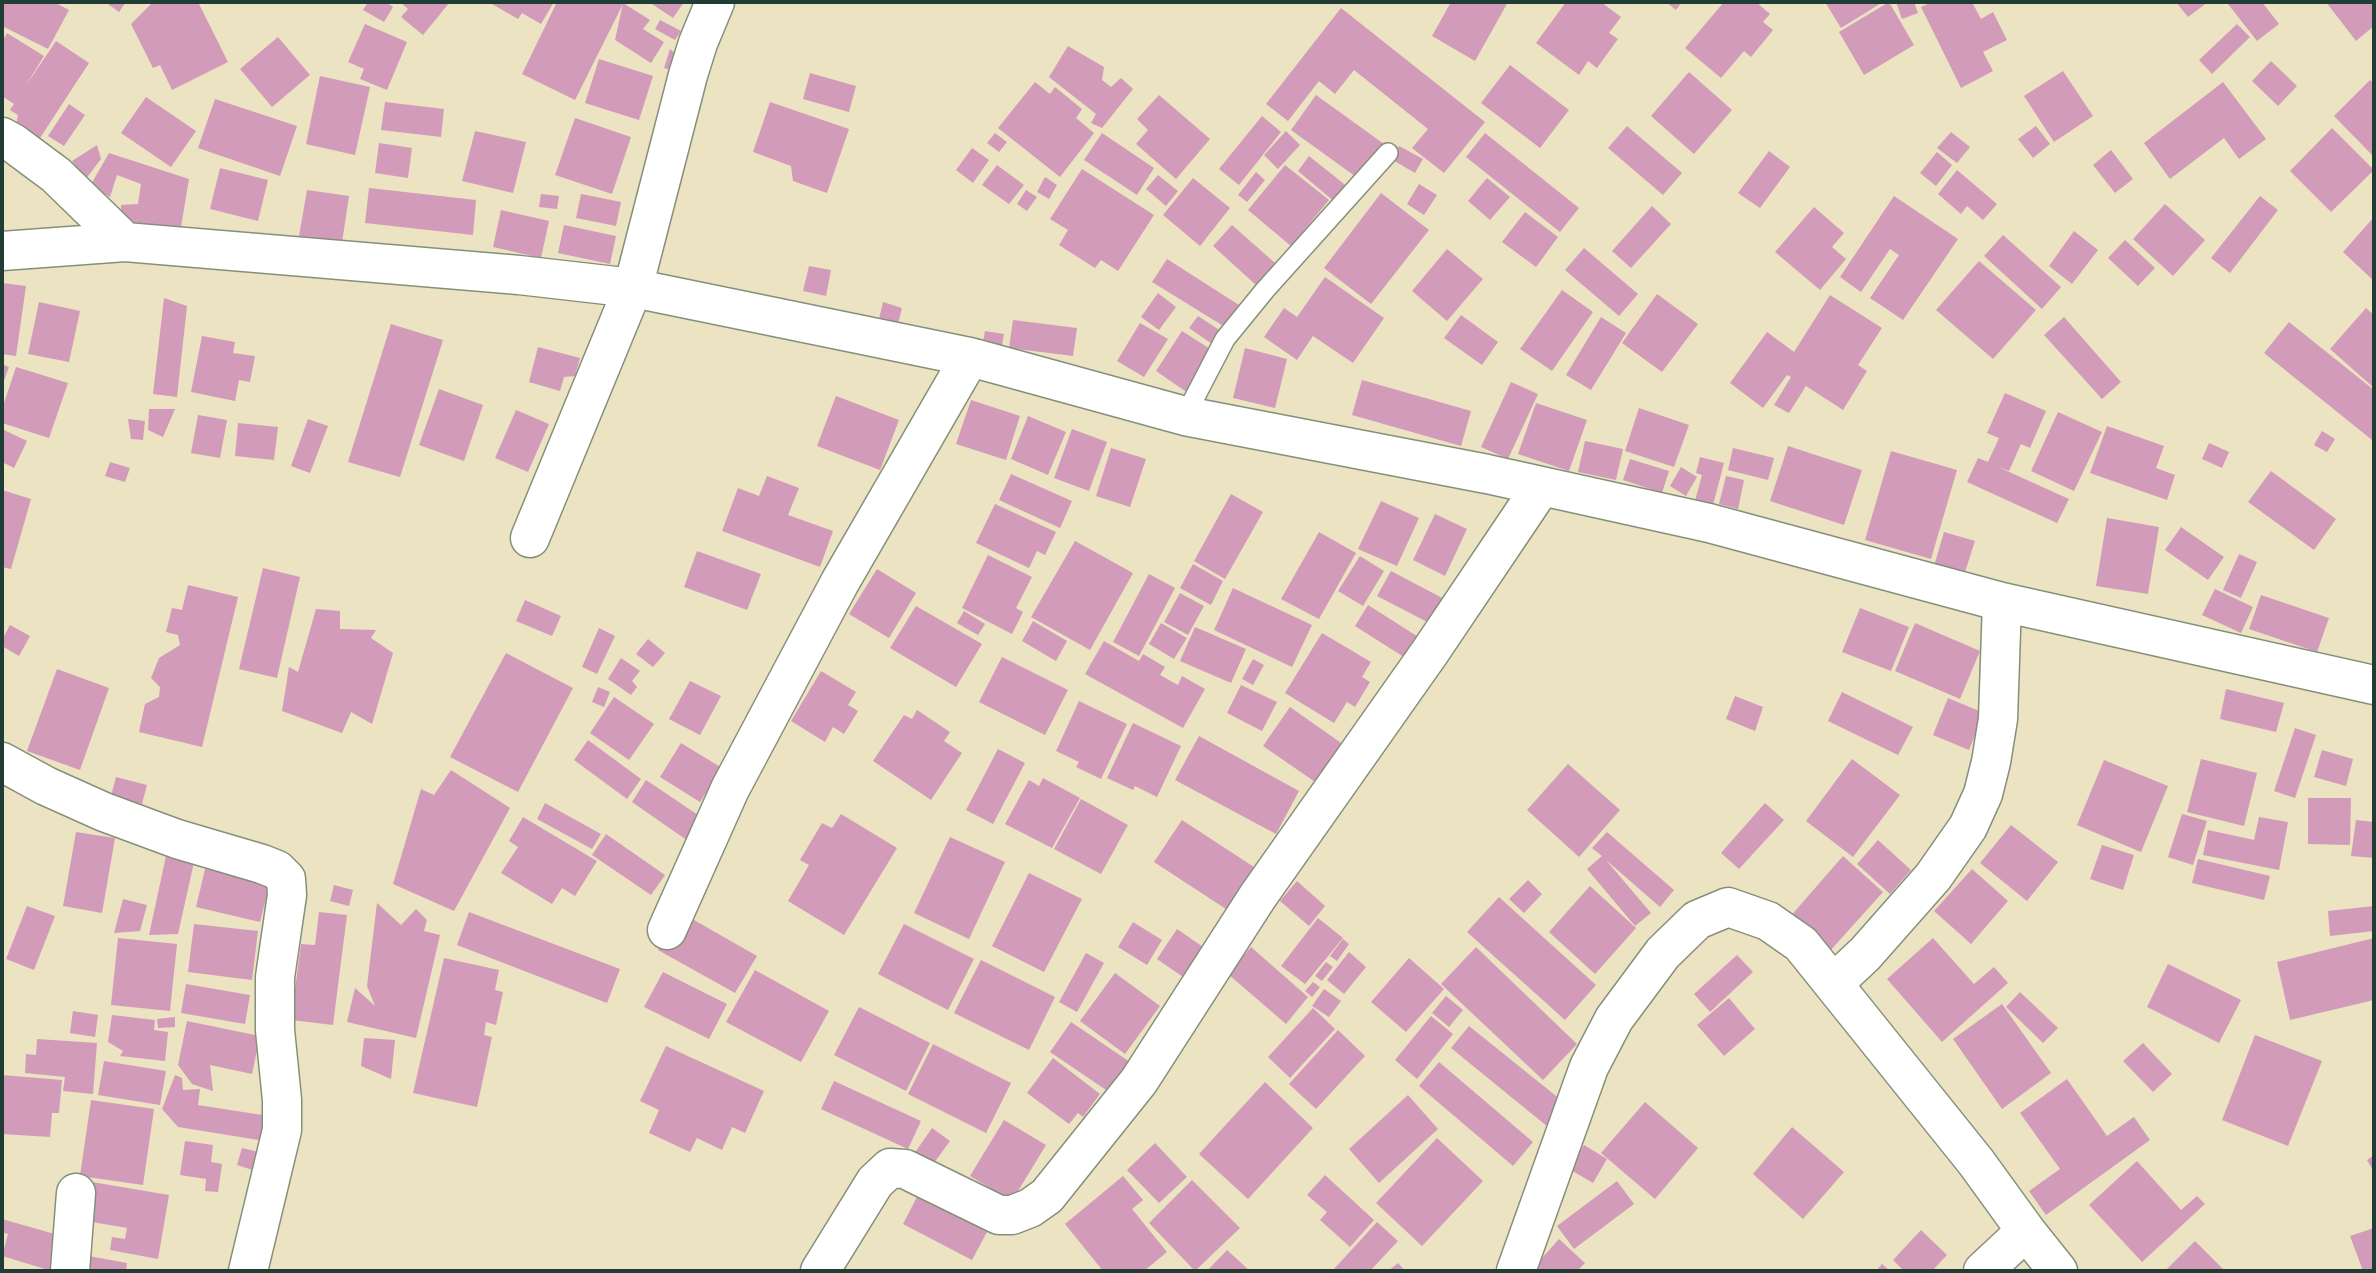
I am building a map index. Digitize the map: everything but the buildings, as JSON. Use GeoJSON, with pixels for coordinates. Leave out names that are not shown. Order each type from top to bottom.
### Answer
{"type":"FeatureCollection","features":[{"type":"Feature","properties":{"kind":"street"},"geometry":{"type":"LineString","coordinates":[[530,538],[632,288],[688,75],[715,2]]}},
{"type":"Feature","properties":{"kind":"street"},"geometry":{"type":"LineString","coordinates":[[2,137],[56,175],[125,242]]}},
{"type":"Feature","properties":{"kind":"street"},"geometry":{"type":"LineString","coordinates":[[2,251],[125,242],[519,275],[632,288],[970,357],[1185,416],[1487,474],[1709,523],[2002,602],[2374,685]]}},
{"type":"Feature","properties":{"kind":"street"},"geometry":{"type":"LineString","coordinates":[[667,930],[730,789],[840,582],[970,357]]}},
{"type":"Feature","properties":{"kind":"street"},"geometry":{"type":"LineString","coordinates":[[820,1271],[875,1182],[890,1168],[905,1169],[999,1215],[1012,1215],[1030,1208],[1048,1196],[1139,1081],[1258,896],[1430,652],[1541,487]]}},
{"type":"Feature","properties":{"kind":"street"},"geometry":{"type":"LineString","coordinates":[[1835,983],[1866,954],[1933,877],[1968,827],[1983,794],[1998,719],[2002,602]]}},
{"type":"Feature","properties":{"kind":"street"},"geometry":{"type":"LineString","coordinates":[[2,762],[46,786],[104,812],[177,839],[262,864],[277,870],[286,879],[287,895],[275,977],[275,1030],[282,1130],[248,1271]]}},
{"type":"Feature","properties":{"kind":"street"},"geometry":{"type":"LineString","coordinates":[[1516,1271],[1589,1067],[1614,1018],[1663,953],[1697,920],[1728,907],[1768,921],[1801,944],[1976,1162],[2058,1271]]}},
{"type":"Feature","properties":{"kind":"street"},"geometry":{"type":"LineString","coordinates":[[70,1271],[76,1193]]}},
{"type":"Feature","properties":{"kind":"street"},"geometry":{"type":"LineString","coordinates":[[1983,1271],[2026,1231]]}},
{"type":"Feature","properties":{"kind":"lane"},"geometry":{"type":"LineString","coordinates":[[1185,416],[1225,339],[1265,290],[1388,153]]}}]}
